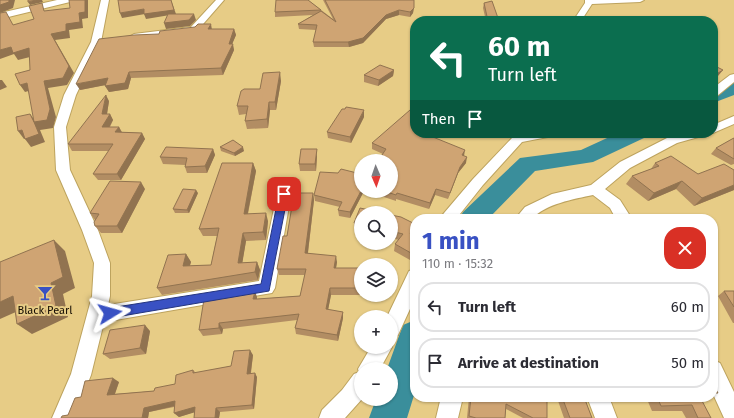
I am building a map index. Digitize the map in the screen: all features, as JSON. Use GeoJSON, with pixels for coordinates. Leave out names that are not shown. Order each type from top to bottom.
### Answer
{"type":"FeatureCollection","features":[{"type":"Feature","properties":{"kind":"street"},"geometry":{"type":"LineString","coordinates":[[0,16],[67,0]]}},
{"type":"Feature","properties":{"kind":"street"},"geometry":{"type":"LineString","coordinates":[[63,418],[81,375],[101,296],[102,263],[90,230],[63,170],[60,127],[70,95],[99,41],[105,0]]}},
{"type":"Feature","properties":{"kind":"street"},"geometry":{"type":"LineString","coordinates":[[126,38],[194,29],[220,0]]}},
{"type":"Feature","properties":{"kind":"street"},"geometry":{"type":"LineString","coordinates":[[581,16],[589,4],[589,1],[640,0]]}},
{"type":"Feature","properties":{"kind":"street"},"geometry":{"type":"LineString","coordinates":[[718,90],[734,78]]}},
{"type":"Feature","properties":{"kind":"street"},"geometry":{"type":"LineString","coordinates":[[718,127],[734,120]]}},
{"type":"Feature","properties":{"kind":"street"},"geometry":{"type":"LineString","coordinates":[[451,214],[517,138]]}},
{"type":"Feature","properties":{"kind":"street"},"geometry":{"type":"LineString","coordinates":[[528,214],[558,198],[595,189],[625,165],[673,140],[680,138]]}},
{"type":"Feature","properties":{"kind":"street"},"geometry":{"type":"LineString","coordinates":[[595,189],[615,204],[621,214]]}},
{"type":"Feature","properties":{"kind":"street"},"geometry":{"type":"LineString","coordinates":[[96,315],[266,288],[284,194]]}},
{"type":"Feature","properties":{"kind":"street"},"geometry":{"type":"LineString","coordinates":[[398,315],[410,288]]}},
{"type":"Feature","properties":{"kind":"street"},"geometry":{"type":"LineString","coordinates":[[718,381],[734,416]]}},
{"type":"Feature","properties":{"kind":"street"},"geometry":{"type":"LineString","coordinates":[[330,418],[350,398],[354,392]]}},
{"type":"Feature","properties":{"kind":"street"},"geometry":{"type":"LineString","coordinates":[[447,418],[451,402]]}},
{"type":"Feature","properties":{"kind":"street"},"geometry":{"type":"LineString","coordinates":[[600,402],[606,418]]}},
{"type":"Feature","properties":{"kind":"building"},"geometry":{"type":"Polygon","coordinates":[[[0,0],[9,0],[9,2],[0,5],[0,0]]]}},
{"type":"Feature","properties":{"kind":"building"},"geometry":{"type":"Polygon","coordinates":[[[69,0],[85,0],[85,12],[79,13],[80,22],[66,24],[66,31],[51,34],[69,66],[63,78],[44,81],[50,109],[47,120],[34,122],[27,83],[20,85],[15,74],[30,70],[29,48],[13,53],[11,47],[0,50],[0,13],[6,12],[13,25],[34,19],[29,6],[42,3],[44,11],[70,8],[69,0]]]}},
{"type":"Feature","properties":{"kind":"building"},"geometry":{"type":"Polygon","coordinates":[[[118,0],[171,0],[174,10],[144,14],[144,9],[120,13],[118,0]]]}},
{"type":"Feature","properties":{"kind":"building"},"geometry":{"type":"Polygon","coordinates":[[[276,0],[308,0],[321,10],[275,12],[276,0]]]}},
{"type":"Feature","properties":{"kind":"building"},"geometry":{"type":"Polygon","coordinates":[[[325,0],[414,0],[414,8],[410,12],[399,10],[386,15],[363,38],[348,42],[313,42],[317,25],[298,24],[321,11],[336,22],[325,0]]]}},
{"type":"Feature","properties":{"kind":"building"},"geometry":{"type":"Polygon","coordinates":[[[492,1],[497,16],[487,16],[484,3],[492,1]]]}},
{"type":"Feature","properties":{"kind":"building"},"geometry":{"type":"Polygon","coordinates":[[[168,14],[194,14],[189,20],[164,23],[168,14]]]}},
{"type":"Feature","properties":{"kind":"building"},"geometry":{"type":"Polygon","coordinates":[[[198,24],[211,24],[208,29],[234,29],[229,44],[233,44],[221,68],[129,72],[125,83],[105,86],[108,78],[76,84],[99,39],[159,34],[160,31],[195,27],[198,24]]]}},
{"type":"Feature","properties":{"kind":"building"},"geometry":{"type":"Polygon","coordinates":[[[380,65],[394,70],[379,80],[364,75],[380,65]]]}},
{"type":"Feature","properties":{"kind":"building"},"geometry":{"type":"Polygon","coordinates":[[[718,68],[723,70],[718,73],[718,68]]]}},
{"type":"Feature","properties":{"kind":"building"},"geometry":{"type":"Polygon","coordinates":[[[280,72],[275,102],[269,102],[267,119],[245,121],[248,106],[237,106],[241,91],[244,89],[260,89],[263,73],[280,72]]]}},
{"type":"Feature","properties":{"kind":"building"},"geometry":{"type":"Polygon","coordinates":[[[106,95],[102,114],[110,114],[102,127],[119,127],[115,132],[142,133],[117,174],[93,174],[113,144],[68,144],[106,95]]]}},
{"type":"Feature","properties":{"kind":"building"},"geometry":{"type":"Polygon","coordinates":[[[346,107],[364,110],[350,137],[327,132],[342,109],[345,109],[346,107]]]}},
{"type":"Feature","properties":{"kind":"building"},"geometry":{"type":"Polygon","coordinates":[[[410,110],[410,138],[435,138],[465,150],[462,155],[467,157],[460,167],[450,193],[436,189],[430,203],[398,193],[398,154],[383,154],[386,149],[372,143],[410,110]]]}},
{"type":"Feature","properties":{"kind":"building"},"geometry":{"type":"Polygon","coordinates":[[[30,114],[39,134],[25,139],[22,130],[18,131],[16,117],[30,114]]]}},
{"type":"Feature","properties":{"kind":"building"},"geometry":{"type":"Polygon","coordinates":[[[734,138],[734,159],[716,148],[734,138]]]}},
{"type":"Feature","properties":{"kind":"building"},"geometry":{"type":"Polygon","coordinates":[[[233,140],[243,147],[234,153],[220,147],[233,140]]]}},
{"type":"Feature","properties":{"kind":"building"},"geometry":{"type":"Polygon","coordinates":[[[166,147],[213,149],[205,166],[185,167],[187,158],[160,157],[166,147]]]}},
{"type":"Feature","properties":{"kind":"building"},"geometry":{"type":"Polygon","coordinates":[[[301,149],[317,149],[315,164],[299,164],[301,149]]]}},
{"type":"Feature","properties":{"kind":"building"},"geometry":{"type":"Polygon","coordinates":[[[671,156],[698,174],[724,164],[734,170],[734,185],[702,198],[682,181],[654,193],[632,176],[659,166],[655,163],[671,156]]]}},
{"type":"Feature","properties":{"kind":"building"},"geometry":{"type":"Polygon","coordinates":[[[222,163],[253,163],[244,214],[266,213],[263,232],[243,233],[238,263],[257,262],[255,272],[157,288],[168,255],[186,254],[183,266],[211,265],[219,228],[199,229],[222,163]]]}},
{"type":"Feature","properties":{"kind":"building"},"geometry":{"type":"Polygon","coordinates":[[[341,169],[354,172],[354,198],[357,198],[350,212],[338,210],[342,202],[314,195],[320,172],[338,173],[341,169]]]}},
{"type":"Feature","properties":{"kind":"building"},"geometry":{"type":"Polygon","coordinates":[[[110,181],[141,182],[117,226],[95,226],[94,222],[99,214],[90,213],[110,181]]]}},
{"type":"Feature","properties":{"kind":"building"},"geometry":{"type":"Polygon","coordinates":[[[183,189],[196,190],[187,210],[173,209],[183,189]]]}},
{"type":"Feature","properties":{"kind":"building"},"geometry":{"type":"Polygon","coordinates":[[[292,193],[313,193],[305,253],[336,256],[334,268],[354,268],[354,288],[330,288],[326,309],[343,312],[337,335],[295,328],[299,314],[219,323],[219,328],[199,330],[204,299],[255,291],[253,299],[300,296],[306,269],[277,269],[283,236],[287,236],[292,206],[289,206],[292,193]]]}},
{"type":"Feature","properties":{"kind":"building"},"geometry":{"type":"Polygon","coordinates":[[[398,216],[410,222],[410,252],[398,246],[398,240],[403,234],[398,233],[398,216]]]}},
{"type":"Feature","properties":{"kind":"building"},"geometry":{"type":"Polygon","coordinates":[[[54,240],[63,277],[51,283],[56,306],[17,324],[13,296],[0,302],[0,262],[54,240]]]}},
{"type":"Feature","properties":{"kind":"building"},"geometry":{"type":"Polygon","coordinates":[[[724,291],[734,291],[734,307],[724,291]]]}},
{"type":"Feature","properties":{"kind":"building"},"geometry":{"type":"Polygon","coordinates":[[[145,325],[140,348],[103,354],[110,330],[145,325]]]}},
{"type":"Feature","properties":{"kind":"building"},"geometry":{"type":"Polygon","coordinates":[[[250,350],[247,374],[255,373],[252,405],[216,408],[215,418],[194,418],[195,407],[174,413],[175,401],[144,408],[142,418],[61,418],[62,416],[68,415],[75,398],[81,397],[85,381],[113,378],[107,395],[154,391],[155,388],[175,384],[176,375],[193,370],[193,373],[231,366],[234,351],[250,350]]]}},
{"type":"Feature","properties":{"kind":"building"},"geometry":{"type":"Polygon","coordinates":[[[470,402],[547,402],[547,418],[533,418],[506,404],[505,418],[476,418],[469,416],[470,402]]]}},
{"type":"Feature","properties":{"kind":"building"},"geometry":{"type":"Polygon","coordinates":[[[564,402],[586,402],[592,418],[570,418],[564,402]]]}},
{"type":"Feature","properties":{"kind":"building"},"geometry":{"type":"Polygon","coordinates":[[[659,402],[703,402],[711,418],[698,418],[692,405],[661,406],[659,402]]]}},
{"type":"Feature","properties":{"kind":"waterway"},"geometry":{"type":"LineString","coordinates":[[718,95],[734,88]]}},
{"type":"Feature","properties":{"kind":"waterway"},"geometry":{"type":"LineString","coordinates":[[477,214],[528,164],[585,157],[625,138]]}},
{"type":"Feature","properties":{"kind":"waterway"},"geometry":{"type":"LineString","coordinates":[[388,418],[410,351]]}},
{"type":"Feature","properties":{"kind":"place","name":"Black Pearl"},"geometry":{"type":"Point","coordinates":[45,293]}},
{"type":"Feature","properties":{"kind":"route"},"geometry":{"type":"LineString","coordinates":[[110,313],[266,288],[284,194]]}}]}
